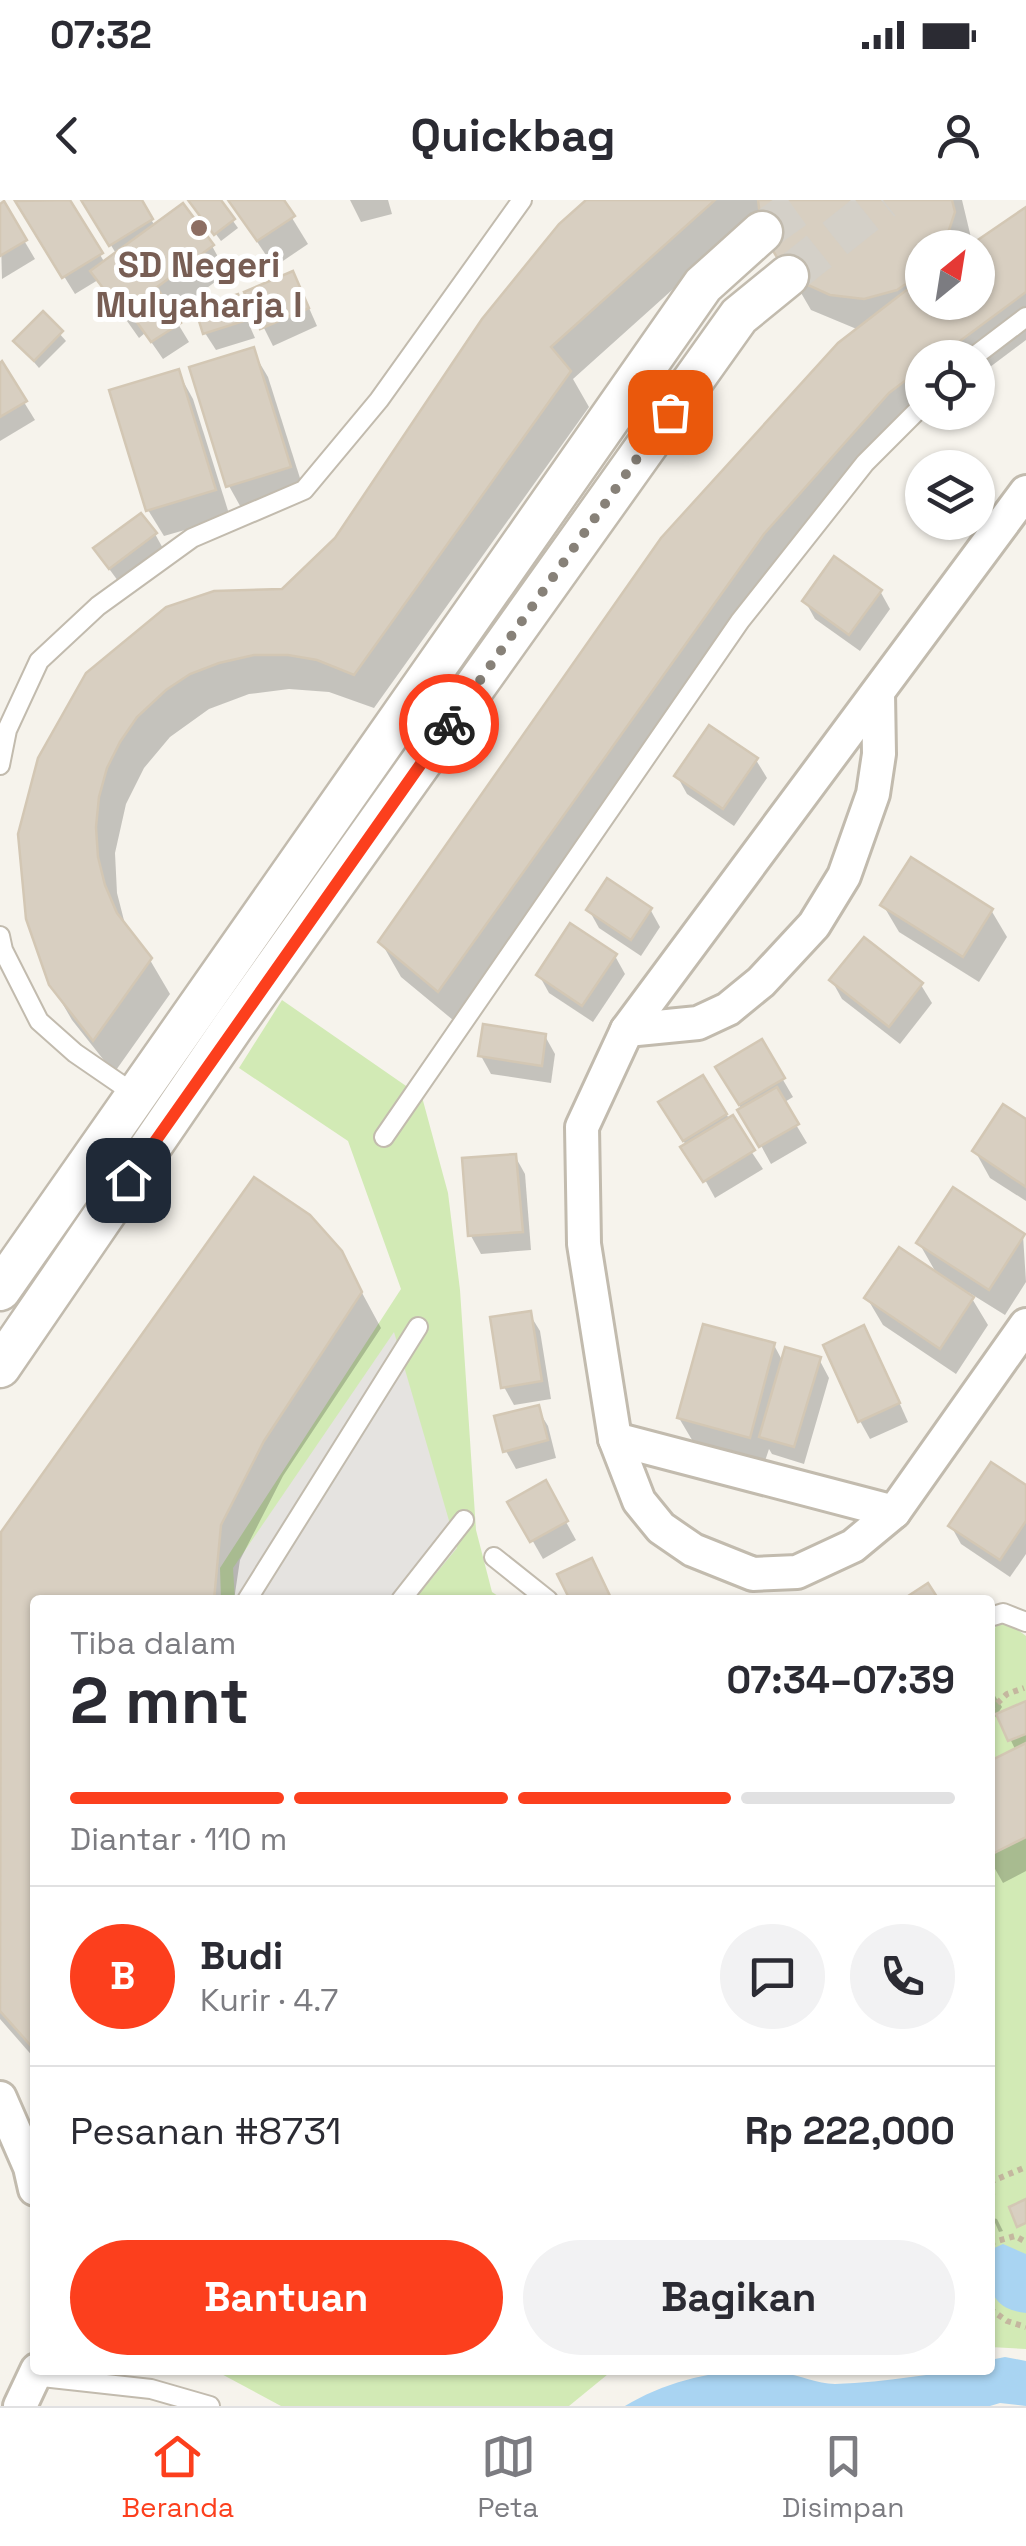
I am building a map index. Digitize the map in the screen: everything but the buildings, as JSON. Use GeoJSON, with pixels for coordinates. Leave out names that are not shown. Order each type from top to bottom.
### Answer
{"type":"FeatureCollection","features":[{"type":"Feature","properties":{"kind":"street"},"geometry":{"type":"LineString","coordinates":[[0,1366],[170,1118],[217,1013],[704,285],[762,232]]}},
{"type":"Feature","properties":{"kind":"street"},"geometry":{"type":"LineString","coordinates":[[0,1290],[136,1095],[217,1013],[740,316],[788,276]]}},
{"type":"Feature","properties":{"kind":"street"},"geometry":{"type":"LineString","coordinates":[[1026,492],[627,1030],[582,1128],[584,1244],[614,1439],[639,1501],[661,1528],[694,1550],[753,1574],[797,1572],[854,1546],[894,1512],[1026,1325]]}},
{"type":"Feature","properties":{"kind":"street"},"geometry":{"type":"LineString","coordinates":[[627,1030],[698,1023],[728,1009],[761,982],[814,925],[844,876],[873,794],[879,754],[878,693]]}},
{"type":"Feature","properties":{"kind":"street"},"geometry":{"type":"LineString","coordinates":[[614,1439],[894,1512]]}},
{"type":"Feature","properties":{"kind":"street"},"geometry":{"type":"LineString","coordinates":[[0,2098],[30,2167]]}},
{"type":"Feature","properties":{"kind":"lane"},"geometry":{"type":"LineString","coordinates":[[0,764],[8,730],[40,661],[98,606],[192,538],[304,490],[379,400],[522,200]]}},
{"type":"Feature","properties":{"kind":"lane"},"geometry":{"type":"LineString","coordinates":[[995,341],[1026,317]]}},
{"type":"Feature","properties":{"kind":"lane"},"geometry":{"type":"LineString","coordinates":[[384,1136],[740,621],[865,463],[905,423]]}},
{"type":"Feature","properties":{"kind":"lane"},"geometry":{"type":"LineString","coordinates":[[0,936],[3,950],[39,1020],[75,1053],[170,1118]]}},
{"type":"Feature","properties":{"kind":"lane"},"geometry":{"type":"LineString","coordinates":[[250,1595],[418,1327]]}},
{"type":"Feature","properties":{"kind":"lane"},"geometry":{"type":"LineString","coordinates":[[405,1595],[464,1520]]}},
{"type":"Feature","properties":{"kind":"lane"},"geometry":{"type":"LineString","coordinates":[[494,1557],[542,1595]]}},
{"type":"Feature","properties":{"kind":"lane"},"geometry":{"type":"LineString","coordinates":[[995,1614],[1003,1612],[1026,1622]]}},
{"type":"Feature","properties":{"kind":"lane"},"geometry":{"type":"LineString","coordinates":[[39,2385],[151,2389],[210,2406]]}},
{"type":"Feature","properties":{"kind":"path"},"geometry":{"type":"LineString","coordinates":[[995,1705],[1007,1694],[1024,1688]]}},
{"type":"Feature","properties":{"kind":"path"},"geometry":{"type":"LineString","coordinates":[[995,2180],[1026,2166]]}},
{"type":"Feature","properties":{"kind":"path"},"geometry":{"type":"LineString","coordinates":[[995,2242],[1015,2236],[1026,2242]]}},
{"type":"Feature","properties":{"kind":"path"},"geometry":{"type":"LineString","coordinates":[[995,2313],[1026,2327]]}},
{"type":"Feature","properties":{"kind":"green space"},"geometry":{"type":"Polygon","coordinates":[[[282,1000],[422,1097],[448,1193],[460,1290],[476,1530],[492,1592],[496,1595],[221,1595],[220,1568],[401,1289],[348,1141],[239,1068],[282,1000]]]}},
{"type":"Feature","properties":{"kind":"green space"},"geometry":{"type":"Polygon","coordinates":[[[1002,1618],[1026,1636],[1026,2349],[995,2347],[995,1628],[1002,1618]]]}},
{"type":"Feature","properties":{"kind":"green space"},"geometry":{"type":"Polygon","coordinates":[[[223,2375],[607,2375],[569,2406],[281,2406],[223,2375]]]}},
{"type":"Feature","properties":{"kind":"shaded area"},"geometry":{"type":"Polygon","coordinates":[[[394,1332],[457,1548],[418,1595],[235,1595],[233,1568],[394,1332]]]}},
{"type":"Feature","properties":{"kind":"water"},"geometry":{"type":"Polygon","coordinates":[[[1003,2244],[1026,2254],[1026,2313],[1003,2306],[995,2296],[995,2248],[1003,2244]]]}},
{"type":"Feature","properties":{"kind":"water"},"geometry":{"type":"Polygon","coordinates":[[[995,2359],[1026,2361],[1026,2406],[625,2406],[661,2388],[708,2375],[793,2375],[828,2384],[855,2383],[925,2375],[995,2375],[995,2359]]]}},
{"type":"Feature","properties":{"kind":"tunnel"},"geometry":{"type":"LineString","coordinates":[[762,232],[807,200]]}},
{"type":"Feature","properties":{"kind":"tunnel"},"geometry":{"type":"LineString","coordinates":[[788,276],[883,200]]}},
{"type":"Feature","properties":{"kind":"way so far"},"geometry":{"type":"LineString","coordinates":[[449,724],[670,412]]}},
{"type":"Feature","properties":{"kind":"place","name":"SD Negeri Mulyaharja I"},"geometry":{"type":"Point","coordinates":[199,228]}},
{"type":"Feature","properties":{"kind":"route"},"geometry":{"type":"LineString","coordinates":[[128,1180],[449,724]]}}]}
